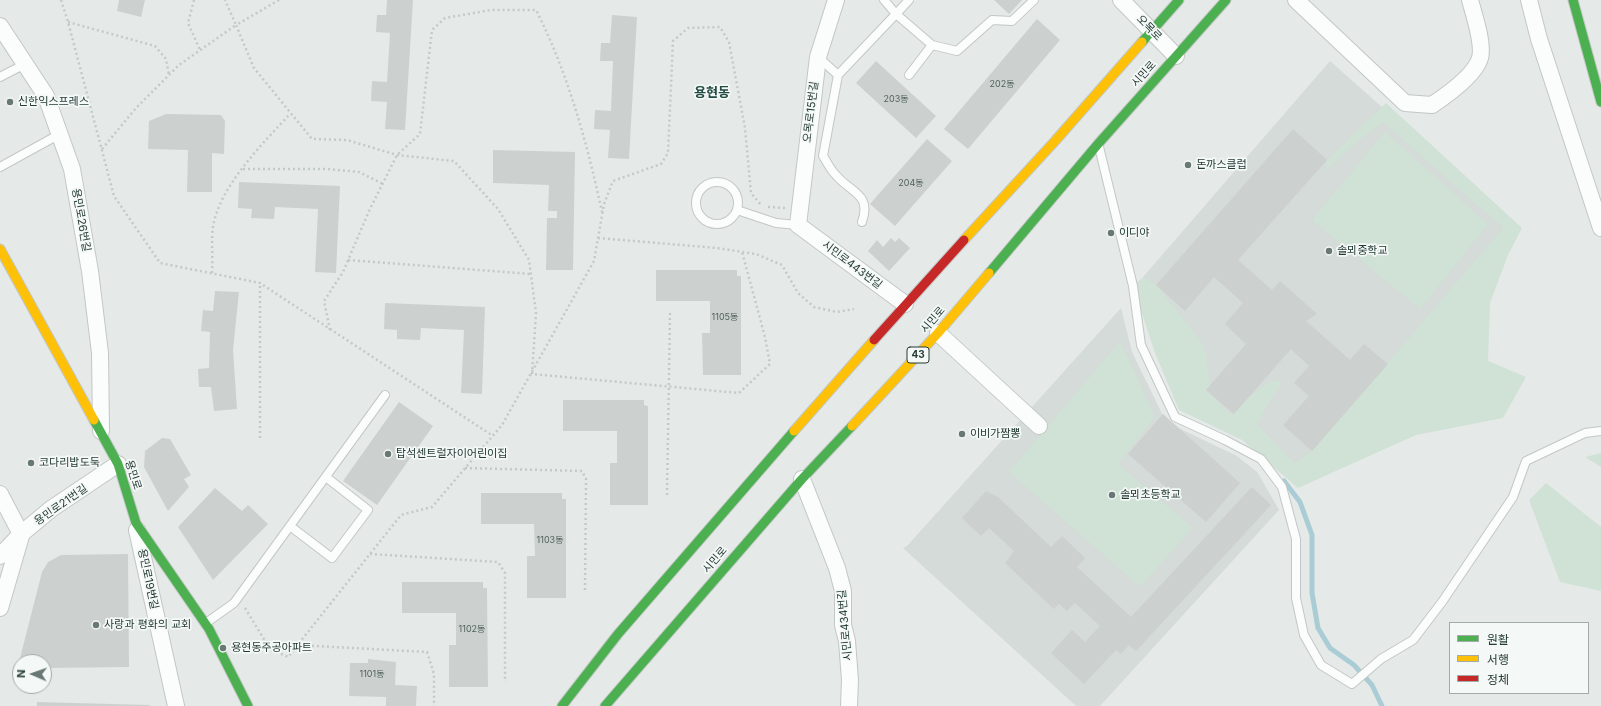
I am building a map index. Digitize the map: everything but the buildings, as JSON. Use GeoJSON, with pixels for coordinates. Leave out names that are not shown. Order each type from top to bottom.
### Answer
{"type":"FeatureCollection","features":[{"type":"Feature","properties":{"kind":"main road","name":"시민로"},"geometry":{"type":"LineString","coordinates":[[562,706],[618,634],[905,304],[1056,141],[1179,0]]}},
{"type":"Feature","properties":{"kind":"main road","name":"시민로"},"geometry":{"type":"LineString","coordinates":[[605,706],[802,479],[938,333],[1098,144],[1226,0]]}},
{"type":"Feature","properties":{"kind":"main road"},"geometry":{"type":"LineString","coordinates":[[1573,0],[1601,102]]}},
{"type":"Feature","properties":{"kind":"main road","name":"용민로"},"geometry":{"type":"LineString","coordinates":[[0,249],[6,274],[118,464],[136,523],[205,624],[248,706]]}},
{"type":"Feature","properties":{"kind":"street","name":"오목로15번길"},"geometry":{"type":"LineString","coordinates":[[798,225],[818,57],[836,0]]}},
{"type":"Feature","properties":{"kind":"street","name":"오목로"},"geometry":{"type":"LineString","coordinates":[[1121,0],[1176,56]]}},
{"type":"Feature","properties":{"kind":"street"},"geometry":{"type":"LineString","coordinates":[[1296,0],[1405,103],[1432,105],[1474,71],[1480,57],[1480,43],[1470,0]]}},
{"type":"Feature","properties":{"kind":"street"},"geometry":{"type":"LineString","coordinates":[[1529,0],[1539,39],[1601,228]]}},
{"type":"Feature","properties":{"kind":"street","name":"용민로26번길"},"geometry":{"type":"LineString","coordinates":[[0,26],[46,96],[72,169],[90,271],[100,353],[100,432]]}},
{"type":"Feature","properties":{"kind":"street","name":"시민로443번길"},"geometry":{"type":"LineString","coordinates":[[798,225],[905,304]]}},
{"type":"Feature","properties":{"kind":"street"},"geometry":{"type":"LineString","coordinates":[[938,333],[1039,426]]}},
{"type":"Feature","properties":{"kind":"street","name":"용민로21번길"},"geometry":{"type":"LineString","coordinates":[[0,556],[21,534],[51,509],[118,464]]}},
{"type":"Feature","properties":{"kind":"street","name":"시민로434번길"},"geometry":{"type":"LineString","coordinates":[[802,479],[837,568],[843,591],[843,625],[850,680],[849,706]]}},
{"type":"Feature","properties":{"kind":"street"},"geometry":{"type":"LineString","coordinates":[[0,494],[21,534],[0,608]]}},
{"type":"Feature","properties":{"kind":"street","name":"용민로19번길"},"geometry":{"type":"LineString","coordinates":[[136,523],[176,706]]}},
{"type":"Feature","properties":{"kind":"lane"},"geometry":{"type":"LineString","coordinates":[[884,0],[896,14],[932,45],[957,51],[992,20],[1012,21],[1034,0]]}},
{"type":"Feature","properties":{"kind":"lane"},"geometry":{"type":"LineString","coordinates":[[862,222],[866,211],[862,197],[835,175],[823,156],[838,75],[909,0]]}},
{"type":"Feature","properties":{"kind":"lane"},"geometry":{"type":"LineString","coordinates":[[909,75],[932,45]]}},
{"type":"Feature","properties":{"kind":"lane"},"geometry":{"type":"LineString","coordinates":[[818,57],[838,75]]}},
{"type":"Feature","properties":{"kind":"lane"},"geometry":{"type":"LineString","coordinates":[[0,77],[25,64]]}},
{"type":"Feature","properties":{"kind":"lane"},"geometry":{"type":"LineString","coordinates":[[0,167],[60,134]]}},
{"type":"Feature","properties":{"kind":"lane"},"geometry":{"type":"LineString","coordinates":[[1098,144],[1133,286],[1141,345],[1168,404],[1175,417],[1225,440],[1261,459],[1282,487],[1296,539],[1296,598],[1304,635],[1321,665],[1352,684],[1381,659],[1413,640],[1442,602],[1513,497],[1526,461],[1585,433],[1601,431]]}},
{"type":"Feature","properties":{"kind":"lane"},"geometry":{"type":"LineString","coordinates":[[714,181],[728,184],[737,196],[737,210],[729,220],[722,223],[709,222],[703,219],[696,208],[697,194],[701,188],[714,181]]}},
{"type":"Feature","properties":{"kind":"lane"},"geometry":{"type":"LineString","coordinates":[[737,210],[776,223],[798,225]]}},
{"type":"Feature","properties":{"kind":"lane"},"geometry":{"type":"LineString","coordinates":[[205,624],[234,603],[385,395]]}},
{"type":"Feature","properties":{"kind":"lane"},"geometry":{"type":"LineString","coordinates":[[290,526],[332,558],[368,510],[326,477]]}},
{"type":"Feature","properties":{"kind":"path"},"geometry":{"type":"LineString","coordinates":[[61,0],[114,196],[160,263],[260,283],[493,436]]}},
{"type":"Feature","properties":{"kind":"path"},"geometry":{"type":"LineString","coordinates":[[194,0],[188,23],[200,50]]}},
{"type":"Feature","properties":{"kind":"path"},"geometry":{"type":"LineString","coordinates":[[225,0],[254,68],[290,114],[312,139],[347,140],[397,155],[454,161],[498,209],[530,260],[536,313],[532,374]]}},
{"type":"Feature","properties":{"kind":"path"},"geometry":{"type":"LineString","coordinates":[[102,149],[136,108],[179,65],[236,25],[279,0]]}},
{"type":"Feature","properties":{"kind":"path"},"geometry":{"type":"LineString","coordinates":[[330,330],[324,301],[343,272],[397,155],[420,134],[432,30],[445,18],[491,10],[536,10],[550,38],[588,148],[602,214]]}},
{"type":"Feature","properties":{"kind":"path"},"geometry":{"type":"LineString","coordinates":[[68,22],[155,46],[166,60],[169,75]]}},
{"type":"Feature","properties":{"kind":"path"},"geometry":{"type":"LineString","coordinates":[[238,597],[270,649],[288,657],[401,515],[432,507],[502,425],[532,374],[594,261],[604,204],[613,181],[661,164],[668,153],[673,41],[688,28],[720,27],[729,42],[745,128],[751,193],[763,206],[800,209]]}},
{"type":"Feature","properties":{"kind":"path"},"geometry":{"type":"LineString","coordinates":[[212,273],[213,226],[224,196],[252,156],[290,114]]}},
{"type":"Feature","properties":{"kind":"path"},"geometry":{"type":"LineString","coordinates":[[243,168],[328,168],[359,172],[383,184]]}},
{"type":"Feature","properties":{"kind":"path"},"geometry":{"type":"LineString","coordinates":[[598,238],[756,254],[782,265],[798,293],[814,307],[837,312],[854,308]]}},
{"type":"Feature","properties":{"kind":"path"},"geometry":{"type":"LineString","coordinates":[[532,374],[738,393],[770,364],[765,337],[742,252]]}},
{"type":"Feature","properties":{"kind":"path"},"geometry":{"type":"LineString","coordinates":[[348,260],[531,274]]}},
{"type":"Feature","properties":{"kind":"path"},"geometry":{"type":"LineString","coordinates":[[260,283],[260,438]]}},
{"type":"Feature","properties":{"kind":"path"},"geometry":{"type":"LineString","coordinates":[[667,495],[670,312]]}},
{"type":"Feature","properties":{"kind":"path"},"geometry":{"type":"LineString","coordinates":[[465,468],[582,471],[586,479],[585,591]]}},
{"type":"Feature","properties":{"kind":"path"},"geometry":{"type":"LineString","coordinates":[[370,554],[498,562],[505,573],[505,682]]}},
{"type":"Feature","properties":{"kind":"path"},"geometry":{"type":"LineString","coordinates":[[298,645],[428,652],[434,674],[434,706]]}},
{"type":"Feature","properties":{"kind":"shaded area","name":"솔뫼중학교"},"geometry":{"type":"Polygon","coordinates":[[[1330,61],[1515,225],[1299,481],[1247,432],[1180,401],[1143,277],[1330,61]]]}},
{"type":"Feature","properties":{"kind":"shaded area","name":"솔뫼초등학교"},"geometry":{"type":"Polygon","coordinates":[[[1121,308],[1132,352],[1166,422],[1237,456],[1258,473],[1279,510],[1100,706],[1076,706],[903,548],[907,546],[1121,308]]]}},
{"type":"Feature","properties":{"kind":"green space"},"geometry":{"type":"Polygon","coordinates":[[[1386,103],[1522,228],[1508,255],[1490,303],[1488,361],[1526,377],[1503,418],[1416,435],[1298,488],[1242,440],[1179,410],[1155,353],[1133,286],[1143,277],[1156,285],[1204,345],[1211,386],[1206,390],[1229,413],[1234,414],[1246,399],[1270,381],[1282,381],[1257,424],[1294,463],[1312,451],[1503,228],[1383,122],[1354,144],[1324,173],[1327,160],[1386,103]]]}},
{"type":"Feature","properties":{"kind":"green space"},"geometry":{"type":"Polygon","coordinates":[[[1385,132],[1488,224],[1420,309],[1312,220],[1385,132]]]}},
{"type":"Feature","properties":{"kind":"green space"},"geometry":{"type":"Polygon","coordinates":[[[1120,341],[1155,417],[1118,464],[1193,528],[1140,587],[1009,472],[1120,341]]]}},
{"type":"Feature","properties":{"kind":"green space"},"geometry":{"type":"Polygon","coordinates":[[[1601,453],[1601,467],[1585,457],[1601,453]]]}},
{"type":"Feature","properties":{"kind":"green space"},"geometry":{"type":"Polygon","coordinates":[[[1546,483],[1601,527],[1601,591],[1560,582],[1529,500],[1546,483]]]}},
{"type":"Feature","properties":{"kind":"waterway"},"geometry":{"type":"LineString","coordinates":[[1284,481],[1300,502],[1312,535],[1312,593],[1318,628],[1330,648],[1354,665],[1372,685],[1382,706]]}},
{"type":"Feature","properties":{"kind":"traffic: fast"},"geometry":{"type":"LineString","coordinates":[[1142,42],[1179,0]]}},
{"type":"Feature","properties":{"kind":"traffic: fast"},"geometry":{"type":"LineString","coordinates":[[989,273],[1098,144],[1226,0]]}},
{"type":"Feature","properties":{"kind":"traffic: fast"},"geometry":{"type":"LineString","coordinates":[[1573,0],[1601,102]]}},
{"type":"Feature","properties":{"kind":"traffic: fast"},"geometry":{"type":"LineString","coordinates":[[94,420],[118,464],[136,523],[209,629],[248,706]]}},
{"type":"Feature","properties":{"kind":"traffic: fast"},"geometry":{"type":"LineString","coordinates":[[605,706],[802,479],[852,426]]}},
{"type":"Feature","properties":{"kind":"traffic: fast"},"geometry":{"type":"LineString","coordinates":[[562,706],[618,634],[794,431]]}},
{"type":"Feature","properties":{"kind":"traffic: slow"},"geometry":{"type":"LineString","coordinates":[[964,240],[1055,141],[1142,42]]}},
{"type":"Feature","properties":{"kind":"traffic: slow"},"geometry":{"type":"LineString","coordinates":[[0,249],[94,420]]}},
{"type":"Feature","properties":{"kind":"traffic: slow"},"geometry":{"type":"LineString","coordinates":[[852,426],[938,333],[989,273]]}},
{"type":"Feature","properties":{"kind":"traffic: slow"},"geometry":{"type":"LineString","coordinates":[[794,431],[874,340]]}},
{"type":"Feature","properties":{"kind":"traffic: jam"},"geometry":{"type":"LineString","coordinates":[[874,340],[964,240]]}},
{"type":"Feature","properties":{"kind":"place","name":"신한익스프레스"},"geometry":{"type":"Point","coordinates":[10,102]}},
{"type":"Feature","properties":{"kind":"place","name":"돈까스클럽"},"geometry":{"type":"Point","coordinates":[1188,165]}},
{"type":"Feature","properties":{"kind":"place","name":"이디야"},"geometry":{"type":"Point","coordinates":[1111,233]}},
{"type":"Feature","properties":{"kind":"place","name":"솔뫼중학교"},"geometry":{"type":"Point","coordinates":[1329,251]}},
{"type":"Feature","properties":{"kind":"place","name":"이비가짬뽕"},"geometry":{"type":"Point","coordinates":[962,434]}},
{"type":"Feature","properties":{"kind":"place","name":"탑석센트럴자이어린이집"},"geometry":{"type":"Point","coordinates":[388,454]}},
{"type":"Feature","properties":{"kind":"place","name":"코다리밥도둑"},"geometry":{"type":"Point","coordinates":[31,463]}},
{"type":"Feature","properties":{"kind":"place","name":"솔뫼초등학교"},"geometry":{"type":"Point","coordinates":[1112,495]}},
{"type":"Feature","properties":{"kind":"place","name":"사랑과 평화의 교회"},"geometry":{"type":"Point","coordinates":[96,625]}},
{"type":"Feature","properties":{"kind":"place","name":"용현동주공아파트"},"geometry":{"type":"Point","coordinates":[223,648]}},
{"type":"Feature","properties":{"kind":"district","name":"용현동"},"geometry":{"type":"Point","coordinates":[712,93]}}]}
